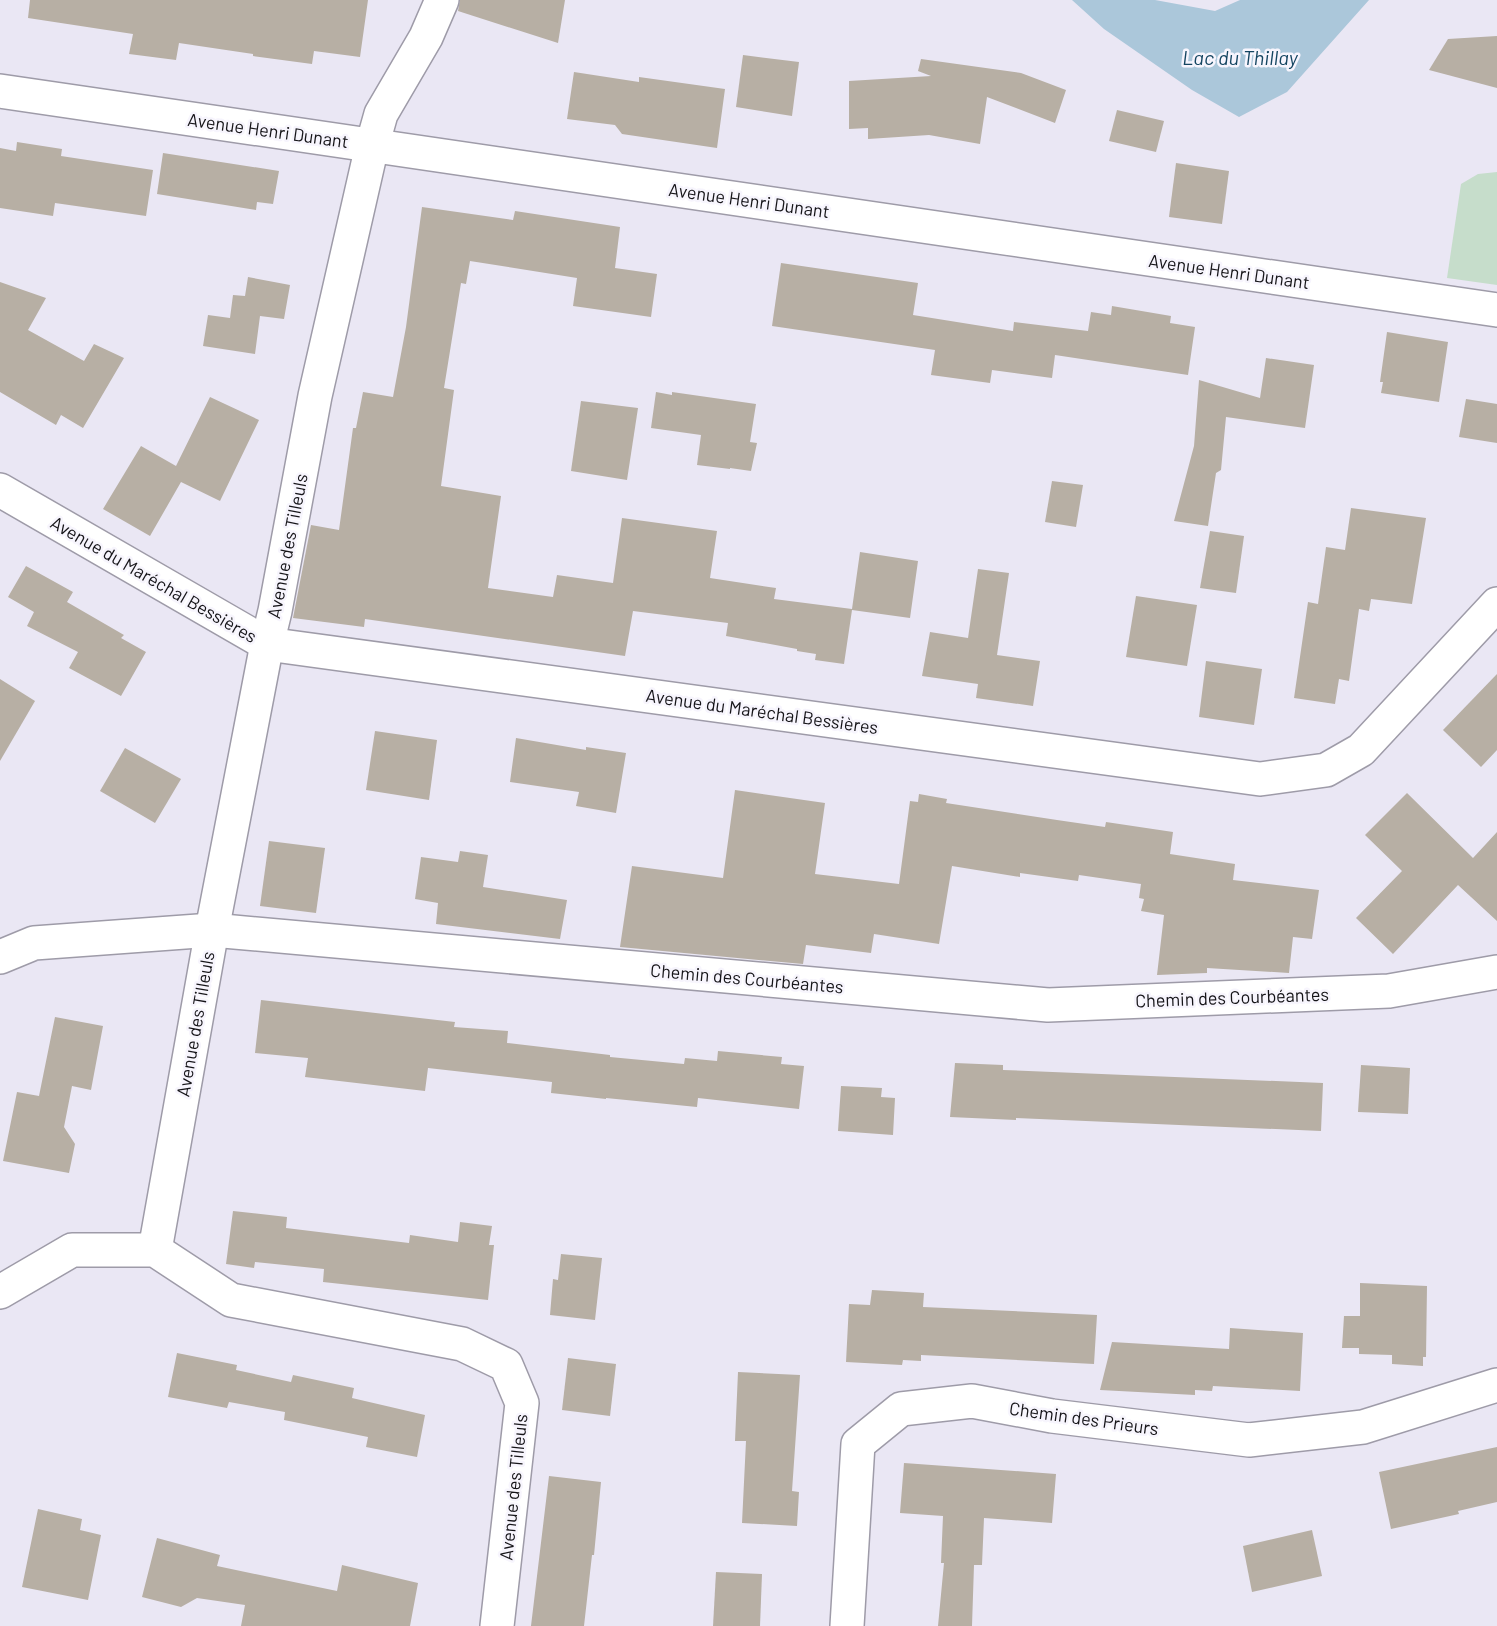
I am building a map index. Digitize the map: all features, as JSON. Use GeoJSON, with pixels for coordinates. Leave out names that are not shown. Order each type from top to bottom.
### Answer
{"type":"FeatureCollection","features":[{"type":"Feature","properties":{"kind":"street","name":"Avenue des Tilleuls"},"geometry":{"type":"LineString","coordinates":[[442,0],[426,37],[381,114],[372,146],[315,396],[212,930],[155,1250],[231,1300],[462,1344],[506,1365],[522,1403],[497,1626]]}},
{"type":"Feature","properties":{"kind":"street","name":"Avenue Henri Dunant"},"geometry":{"type":"LineString","coordinates":[[0,91],[1497,310]]}},
{"type":"Feature","properties":{"kind":"street","name":"Avenue du Maréchal Bessières"},"geometry":{"type":"LineString","coordinates":[[0,490],[267,644],[1260,779],[1326,770],[1361,750],[1497,604]]}},
{"type":"Feature","properties":{"kind":"street","name":"Chemin des Courbéantes"},"geometry":{"type":"LineString","coordinates":[[0,957],[34,943],[212,930],[1048,1005],[1389,991],[1497,972]]}},
{"type":"Feature","properties":{"kind":"street"},"geometry":{"type":"LineString","coordinates":[[0,1292],[72,1250],[155,1250]]}},
{"type":"Feature","properties":{"kind":"street","name":"Chemin des Prieurs"},"geometry":{"type":"LineString","coordinates":[[847,1626],[858,1444],[902,1409],[972,1401],[1052,1416],[1250,1440],[1363,1427],[1497,1385]]}},
{"type":"Feature","properties":{"kind":"green space"},"geometry":{"type":"Polygon","coordinates":[[[1497,172],[1497,285],[1447,278],[1461,184],[1478,174],[1497,172]]]}},
{"type":"Feature","properties":{"kind":"water","name":"Lac du Thillay"},"geometry":{"type":"Polygon","coordinates":[[[1072,0],[1155,0],[1215,11],[1240,0],[1369,0],[1287,92],[1239,117],[1192,90],[1104,29],[1072,0]]]}},
{"type":"Feature","properties":{"kind":"building"},"geometry":{"type":"Polygon","coordinates":[[[30,0],[368,0],[360,57],[314,51],[312,64],[179,43],[176,60],[129,54],[133,34],[28,18],[30,0]]]}},
{"type":"Feature","properties":{"kind":"building"},"geometry":{"type":"Polygon","coordinates":[[[460,0],[565,0],[558,43],[458,11],[460,0]]]}},
{"type":"Feature","properties":{"kind":"building"},"geometry":{"type":"Polygon","coordinates":[[[1497,36],[1497,88],[1429,70],[1448,39],[1497,36]]]}},
{"type":"Feature","properties":{"kind":"building"},"geometry":{"type":"Polygon","coordinates":[[[743,55],[799,62],[792,116],[736,107],[743,55]]]}},
{"type":"Feature","properties":{"kind":"building"},"geometry":{"type":"Polygon","coordinates":[[[921,59],[1021,73],[1066,90],[1055,123],[987,97],[980,144],[929,135],[868,139],[868,128],[849,129],[849,81],[931,76],[918,71],[921,59]]]}},
{"type":"Feature","properties":{"kind":"building"},"geometry":{"type":"Polygon","coordinates":[[[574,72],[639,82],[639,77],[725,89],[717,148],[622,134],[615,125],[567,119],[574,72]]]}},
{"type":"Feature","properties":{"kind":"building"},"geometry":{"type":"Polygon","coordinates":[[[1117,110],[1164,121],[1156,152],[1109,141],[1117,110]]]}},
{"type":"Feature","properties":{"kind":"building"},"geometry":{"type":"Polygon","coordinates":[[[17,142],[62,149],[61,156],[153,170],[146,216],[55,203],[53,216],[0,208],[0,148],[16,151],[17,142]]]}},
{"type":"Feature","properties":{"kind":"building"},"geometry":{"type":"Polygon","coordinates":[[[163,153],[279,171],[273,204],[257,202],[256,210],[157,194],[163,153]]]}},
{"type":"Feature","properties":{"kind":"building"},"geometry":{"type":"Polygon","coordinates":[[[1176,163],[1229,171],[1222,224],[1169,217],[1176,163]]]}},
{"type":"Feature","properties":{"kind":"building"},"geometry":{"type":"Polygon","coordinates":[[[422,207],[513,220],[515,211],[620,227],[615,268],[657,274],[651,317],[573,306],[577,278],[470,261],[466,284],[461,283],[444,388],[454,390],[441,486],[501,496],[488,588],[553,597],[557,575],[613,583],[622,518],[717,531],[710,578],[776,588],[774,599],[852,609],[860,552],[918,561],[910,618],[852,610],[844,664],[815,660],[816,654],[797,651],[797,649],[726,636],[728,623],[633,611],[625,656],[365,619],[364,627],[293,618],[311,525],[339,530],[353,428],[356,428],[363,392],[393,397],[406,327],[422,207]]]}},
{"type":"Feature","properties":{"kind":"building"},"geometry":{"type":"Polygon","coordinates":[[[781,263],[918,283],[913,315],[1013,331],[1014,322],[1088,331],[1091,312],[1111,315],[1112,306],[1171,316],[1170,323],[1195,327],[1188,375],[1055,355],[1052,378],[992,370],[990,383],[931,375],[935,350],[772,326],[781,263]]]}},
{"type":"Feature","properties":{"kind":"building"},"geometry":{"type":"Polygon","coordinates":[[[248,277],[290,285],[284,319],[260,316],[255,354],[203,346],[208,315],[230,318],[233,295],[245,296],[248,277]]]}},
{"type":"Feature","properties":{"kind":"building"},"geometry":{"type":"Polygon","coordinates":[[[0,282],[46,298],[28,330],[84,361],[94,344],[124,358],[83,428],[61,415],[56,425],[0,392],[0,282]]]}},
{"type":"Feature","properties":{"kind":"building"},"geometry":{"type":"Polygon","coordinates":[[[1387,332],[1448,342],[1439,402],[1381,393],[1383,382],[1380,382],[1387,332]]]}},
{"type":"Feature","properties":{"kind":"building"},"geometry":{"type":"Polygon","coordinates":[[[1266,358],[1314,365],[1305,428],[1226,417],[1221,470],[1216,473],[1208,526],[1174,521],[1194,446],[1199,380],[1260,398],[1266,358]]]}},
{"type":"Feature","properties":{"kind":"building"},"geometry":{"type":"Polygon","coordinates":[[[656,392],[672,395],[672,392],[756,404],[750,442],[757,443],[751,471],[697,465],[701,435],[651,428],[656,392]]]}},
{"type":"Feature","properties":{"kind":"building"},"geometry":{"type":"Polygon","coordinates":[[[210,397],[259,420],[220,501],[181,482],[150,536],[103,509],[141,446],[176,466],[210,397]]]}},
{"type":"Feature","properties":{"kind":"building"},"geometry":{"type":"Polygon","coordinates":[[[1466,399],[1497,404],[1497,443],[1459,437],[1466,399]]]}},
{"type":"Feature","properties":{"kind":"building"},"geometry":{"type":"Polygon","coordinates":[[[581,401],[638,408],[627,480],[571,471],[581,401]]]}},
{"type":"Feature","properties":{"kind":"building"},"geometry":{"type":"Polygon","coordinates":[[[1052,481],[1083,485],[1076,527],[1045,522],[1052,481]]]}},
{"type":"Feature","properties":{"kind":"building"},"geometry":{"type":"Polygon","coordinates":[[[1351,508],[1426,518],[1412,604],[1371,599],[1369,611],[1359,609],[1349,681],[1339,679],[1335,704],[1294,698],[1308,602],[1318,604],[1326,547],[1345,550],[1351,508]]]}},
{"type":"Feature","properties":{"kind":"building"},"geometry":{"type":"Polygon","coordinates":[[[1210,531],[1244,536],[1236,593],[1200,588],[1210,531]]]}},
{"type":"Feature","properties":{"kind":"building"},"geometry":{"type":"Polygon","coordinates":[[[26,566],[73,592],[67,602],[124,635],[121,638],[146,652],[121,696],[69,668],[78,652],[27,626],[34,612],[8,597],[26,566]]]}},
{"type":"Feature","properties":{"kind":"building"},"geometry":{"type":"Polygon","coordinates":[[[978,569],[1009,573],[997,655],[1040,661],[1033,706],[976,698],[978,684],[922,676],[930,632],[968,638],[978,569]]]}},
{"type":"Feature","properties":{"kind":"building"},"geometry":{"type":"Polygon","coordinates":[[[1136,596],[1197,605],[1187,666],[1126,657],[1136,596]]]}},
{"type":"Feature","properties":{"kind":"building"},"geometry":{"type":"Polygon","coordinates":[[[1206,661],[1262,669],[1254,725],[1199,717],[1206,661]]]}},
{"type":"Feature","properties":{"kind":"building"},"geometry":{"type":"Polygon","coordinates":[[[1497,674],[1497,750],[1481,767],[1443,730],[1497,674]]]}},
{"type":"Feature","properties":{"kind":"building"},"geometry":{"type":"Polygon","coordinates":[[[0,679],[35,701],[0,761],[0,679]]]}},
{"type":"Feature","properties":{"kind":"building"},"geometry":{"type":"Polygon","coordinates":[[[375,731],[437,740],[429,800],[366,790],[375,731]]]}},
{"type":"Feature","properties":{"kind":"building"},"geometry":{"type":"Polygon","coordinates":[[[516,738],[586,750],[586,747],[626,753],[616,813],[576,806],[579,792],[510,782],[516,738]]]}},
{"type":"Feature","properties":{"kind":"building"},"geometry":{"type":"Polygon","coordinates":[[[125,748],[181,779],[155,823],[100,791],[125,748]]]}},
{"type":"Feature","properties":{"kind":"building"},"geometry":{"type":"Polygon","coordinates":[[[735,790],[825,803],[815,874],[899,884],[910,801],[918,802],[919,794],[947,799],[946,803],[1057,820],[1105,827],[1106,822],[1173,832],[1170,854],[1235,864],[1233,880],[1319,890],[1312,939],[1293,937],[1289,973],[1207,968],[1207,973],[1157,975],[1164,915],[1141,911],[1144,899],[1139,898],[1141,884],[1079,875],[1078,881],[1020,873],[1020,877],[952,866],[939,944],[874,934],[871,953],[806,945],[803,964],[620,947],[632,866],[723,878],[735,790]]]}},
{"type":"Feature","properties":{"kind":"building"},"geometry":{"type":"Polygon","coordinates":[[[1407,793],[1473,858],[1497,832],[1497,921],[1458,885],[1393,954],[1356,918],[1402,871],[1365,835],[1407,793]]]}},
{"type":"Feature","properties":{"kind":"building"},"geometry":{"type":"Polygon","coordinates":[[[269,841],[325,848],[316,913],[260,906],[269,841]]]}},
{"type":"Feature","properties":{"kind":"building"},"geometry":{"type":"Polygon","coordinates":[[[460,851],[488,855],[483,887],[567,900],[560,939],[436,924],[438,903],[415,899],[421,857],[458,862],[460,851]]]}},
{"type":"Feature","properties":{"kind":"building"},"geometry":{"type":"Polygon","coordinates":[[[261,1000],[455,1022],[454,1027],[508,1031],[507,1043],[610,1055],[610,1057],[684,1064],[685,1058],[717,1061],[718,1051],[782,1057],[781,1064],[804,1066],[799,1109],[698,1098],[697,1107],[551,1093],[552,1082],[428,1068],[425,1091],[305,1077],[308,1058],[255,1053],[261,1000]]]}},
{"type":"Feature","properties":{"kind":"building"},"geometry":{"type":"Polygon","coordinates":[[[55,1017],[103,1026],[91,1090],[72,1086],[64,1127],[75,1144],[69,1173],[3,1161],[17,1092],[39,1096],[55,1017]]]}},
{"type":"Feature","properties":{"kind":"building"},"geometry":{"type":"Polygon","coordinates":[[[955,1063],[1003,1065],[1003,1070],[1323,1083],[1321,1131],[950,1117],[955,1063]]]}},
{"type":"Feature","properties":{"kind":"building"},"geometry":{"type":"Polygon","coordinates":[[[1361,1065],[1410,1068],[1408,1114],[1358,1112],[1361,1065]]]}},
{"type":"Feature","properties":{"kind":"building"},"geometry":{"type":"Polygon","coordinates":[[[841,1086],[882,1088],[881,1097],[895,1098],[893,1135],[838,1131],[841,1086]]]}},
{"type":"Feature","properties":{"kind":"building"},"geometry":{"type":"Polygon","coordinates":[[[233,1211],[287,1217],[286,1228],[409,1243],[410,1235],[458,1242],[460,1222],[492,1226],[489,1245],[494,1245],[488,1300],[323,1282],[324,1269],[255,1262],[254,1268],[226,1264],[233,1211]]]}},
{"type":"Feature","properties":{"kind":"building"},"geometry":{"type":"Polygon","coordinates":[[[561,1254],[602,1258],[595,1320],[550,1315],[553,1279],[558,1280],[561,1254]]]}},
{"type":"Feature","properties":{"kind":"building"},"geometry":{"type":"Polygon","coordinates":[[[1360,1283],[1427,1286],[1426,1357],[1423,1357],[1423,1366],[1392,1364],[1392,1355],[1359,1354],[1359,1348],[1342,1348],[1344,1316],[1360,1316],[1360,1283]]]}},
{"type":"Feature","properties":{"kind":"building"},"geometry":{"type":"Polygon","coordinates":[[[872,1290],[924,1293],[923,1307],[1097,1315],[1094,1364],[921,1355],[921,1361],[903,1360],[902,1365],[846,1362],[849,1304],[870,1305],[872,1290]]]}},
{"type":"Feature","properties":{"kind":"building"},"geometry":{"type":"Polygon","coordinates":[[[1230,1328],[1303,1333],[1300,1391],[1213,1386],[1212,1391],[1195,1390],[1195,1395],[1100,1390],[1112,1342],[1229,1349],[1230,1328]]]}},
{"type":"Feature","properties":{"kind":"building"},"geometry":{"type":"Polygon","coordinates":[[[177,1353],[237,1365],[236,1370],[291,1382],[293,1375],[354,1388],[352,1398],[425,1415],[417,1457],[366,1447],[368,1437],[284,1420],[285,1412],[229,1402],[227,1408],[168,1397],[177,1353]]]}},
{"type":"Feature","properties":{"kind":"building"},"geometry":{"type":"Polygon","coordinates":[[[568,1358],[616,1364],[610,1416],[562,1410],[568,1358]]]}},
{"type":"Feature","properties":{"kind":"building"},"geometry":{"type":"Polygon","coordinates":[[[738,1372],[800,1375],[792,1491],[799,1492],[797,1526],[742,1523],[746,1441],[735,1441],[738,1372]]]}},
{"type":"Feature","properties":{"kind":"building"},"geometry":{"type":"Polygon","coordinates":[[[1497,1447],[1497,1502],[1458,1511],[1459,1514],[1391,1529],[1379,1472],[1497,1447]]]}},
{"type":"Feature","properties":{"kind":"building"},"geometry":{"type":"Polygon","coordinates":[[[904,1463],[1056,1474],[1052,1523],[984,1518],[982,1565],[974,1565],[972,1626],[938,1626],[944,1563],[941,1563],[943,1516],[900,1513],[904,1463]]]}},
{"type":"Feature","properties":{"kind":"building"},"geometry":{"type":"Polygon","coordinates":[[[549,1476],[601,1482],[584,1626],[531,1626],[549,1476]]]}},
{"type":"Feature","properties":{"kind":"building"},"geometry":{"type":"Polygon","coordinates":[[[38,1509],[82,1519],[80,1530],[101,1535],[88,1600],[22,1587],[38,1509]]]}},
{"type":"Feature","properties":{"kind":"building"},"geometry":{"type":"Polygon","coordinates":[[[1312,1530],[1322,1576],[1252,1592],[1243,1546],[1312,1530]]]}},
{"type":"Feature","properties":{"kind":"building"},"geometry":{"type":"Polygon","coordinates":[[[157,1538],[220,1555],[217,1566],[337,1591],[342,1565],[418,1583],[410,1626],[241,1626],[245,1605],[197,1598],[181,1607],[142,1597],[157,1538]]]}},
{"type":"Feature","properties":{"kind":"building"},"geometry":{"type":"Polygon","coordinates":[[[716,1572],[762,1574],[760,1626],[713,1626],[716,1572]]]}}]}
